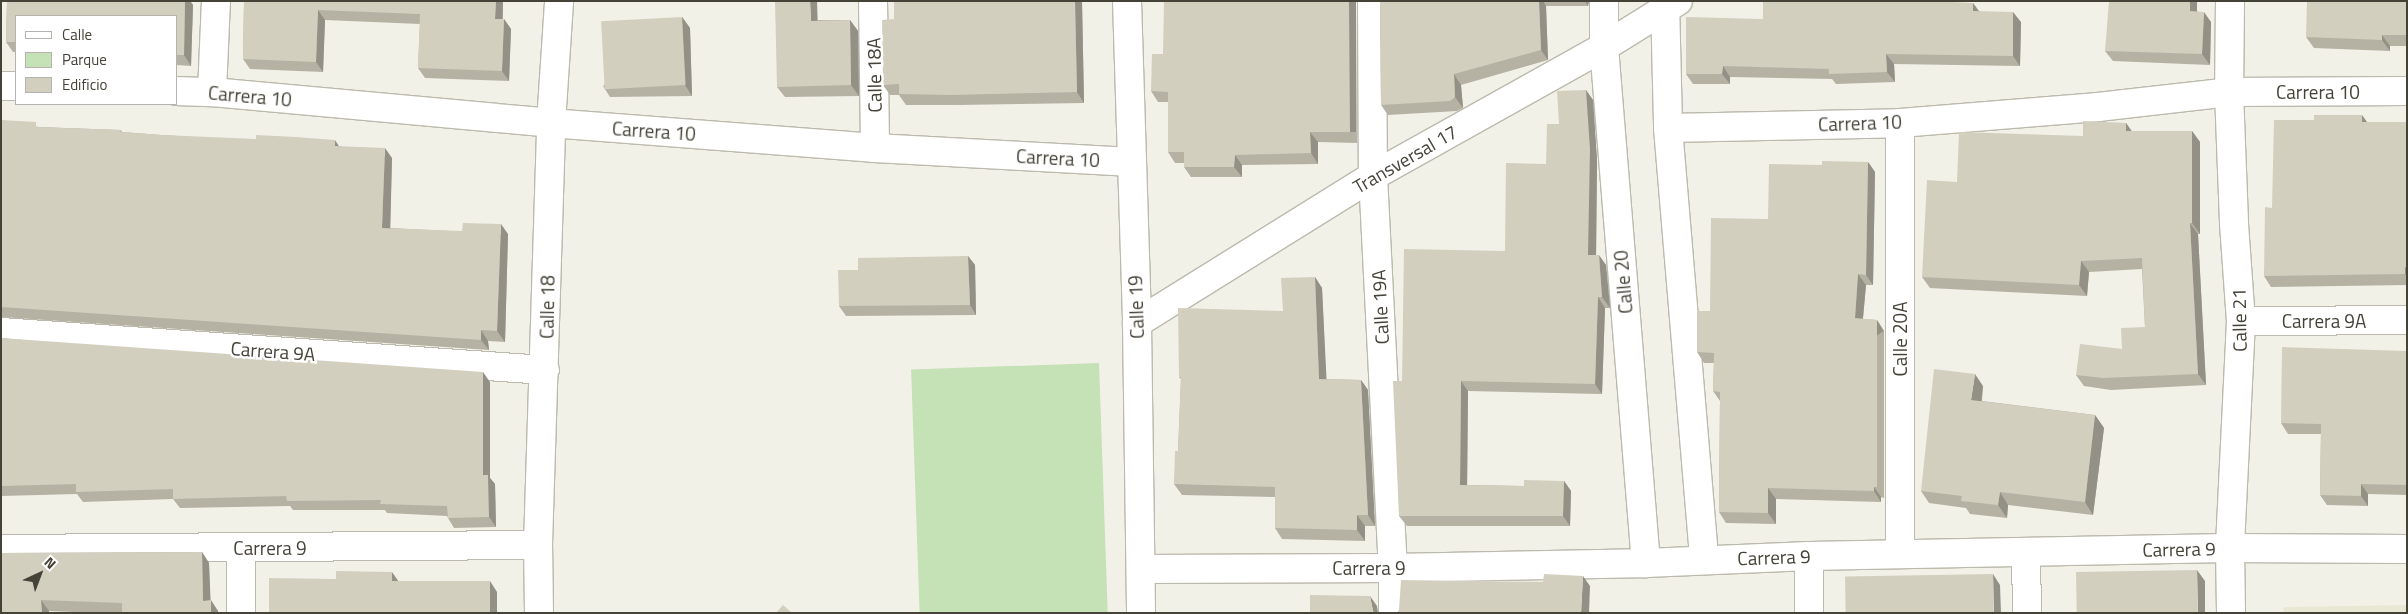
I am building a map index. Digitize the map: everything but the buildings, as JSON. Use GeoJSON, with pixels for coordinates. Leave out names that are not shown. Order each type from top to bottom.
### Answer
{"type":"FeatureCollection","features":[{"type":"Feature","properties":{"kind":"street"},"geometry":{"type":"LineString","coordinates":[[212,92],[216,1]]}},
{"type":"Feature","properties":{"kind":"street","name":"Calle 18"},"geometry":{"type":"LineString","coordinates":[[539,613],[538,545],[545,370],[551,123],[559,1]]}},
{"type":"Feature","properties":{"kind":"street","name":"Calle 18A"},"geometry":{"type":"LineString","coordinates":[[873,1],[874,148]]}},
{"type":"Feature","properties":{"kind":"street","name":"Calle 19"},"geometry":{"type":"LineString","coordinates":[[1127,1],[1137,323],[1142,613]]}},
{"type":"Feature","properties":{"kind":"street","name":"Calle 19A"},"geometry":{"type":"LineString","coordinates":[[1372,1],[1373,176],[1393,568],[1393,613]]}},
{"type":"Feature","properties":{"kind":"street","name":"Calle 20"},"geometry":{"type":"LineString","coordinates":[[1604,1],[1604,47],[1646,563]]}},
{"type":"Feature","properties":{"kind":"street","name":"Calle 21"},"geometry":{"type":"LineString","coordinates":[[2230,1],[2229,92],[2234,224],[2242,321],[2230,548],[2231,613]]}},
{"type":"Feature","properties":{"kind":"street"},"geometry":{"type":"LineString","coordinates":[[1669,4],[1668,128],[1704,560]]}},
{"type":"Feature","properties":{"kind":"street","name":"Transversal 17"},"geometry":{"type":"LineString","coordinates":[[1137,323],[1373,176],[1604,47],[1669,4]]}},
{"type":"Feature","properties":{"kind":"street"},"geometry":{"type":"LineString","coordinates":[[1,86],[15,86]]}},
{"type":"Feature","properties":{"kind":"street","name":"Carrera 10"},"geometry":{"type":"LineString","coordinates":[[178,91],[212,92],[551,123],[874,148],[1132,162]]}},
{"type":"Feature","properties":{"kind":"street","name":"Carrera 10"},"geometry":{"type":"LineString","coordinates":[[1668,128],[1900,123],[2143,103],[2229,92],[2407,91]]}},
{"type":"Feature","properties":{"kind":"street","name":"Calle 20A"},"geometry":{"type":"LineString","coordinates":[[1900,123],[1900,554]]}},
{"type":"Feature","properties":{"kind":"street","name":"Carrera 9A"},"geometry":{"type":"LineString","coordinates":[[2242,321],[2407,320]]}},
{"type":"Feature","properties":{"kind":"street","name":"Carrera 9A"},"geometry":{"type":"LineString","coordinates":[[1,332],[545,370]]}},
{"type":"Feature","properties":{"kind":"street","name":"Carrera 9"},"geometry":{"type":"LineString","coordinates":[[1,550],[538,545]]}},
{"type":"Feature","properties":{"kind":"street"},"geometry":{"type":"LineString","coordinates":[[241,548],[241,613]]}},
{"type":"Feature","properties":{"kind":"street","name":"Carrera 9"},"geometry":{"type":"LineString","coordinates":[[1141,569],[1393,568],[1646,563],[1809,556],[2230,548],[2407,549]]}},
{"type":"Feature","properties":{"kind":"street"},"geometry":{"type":"LineString","coordinates":[[2026,552],[2026,613]]}},
{"type":"Feature","properties":{"kind":"street"},"geometry":{"type":"LineString","coordinates":[[1809,556],[1809,613]]}},
{"type":"Feature","properties":{"kind":"shaded area"},"geometry":{"type":"Polygon","coordinates":[[[2407,605],[2407,613],[2283,613],[2284,607],[2407,605]]]}},
{"type":"Feature","properties":{"kind":"green space"},"geometry":{"type":"Polygon","coordinates":[[[1099,363],[1108,613],[920,613],[911,370],[1099,363]]]}}]}
